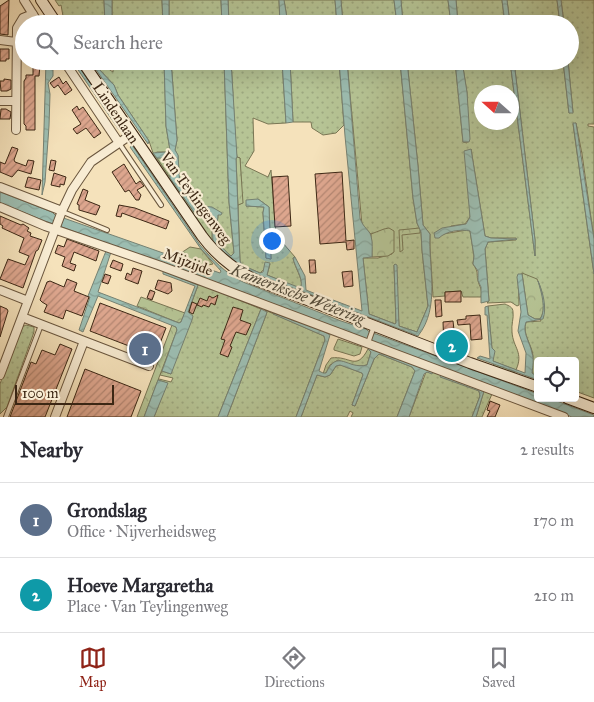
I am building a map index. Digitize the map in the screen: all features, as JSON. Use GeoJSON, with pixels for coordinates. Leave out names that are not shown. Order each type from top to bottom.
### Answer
{"type":"FeatureCollection","features":[{"type":"Feature","properties":{"kind":"main road"},"geometry":{"type":"LineString","coordinates":[[41,0],[51,15]]}},
{"type":"Feature","properties":{"kind":"main road","name":"Van Teylingenweg"},"geometry":{"type":"LineString","coordinates":[[88,70],[202,236],[222,260],[253,279],[373,328],[534,386]]}},
{"type":"Feature","properties":{"kind":"main road"},"geometry":{"type":"LineString","coordinates":[[578,402],[594,408]]}},
{"type":"Feature","properties":{"kind":"street"},"geometry":{"type":"LineString","coordinates":[[24,0],[33,14]]}},
{"type":"Feature","properties":{"kind":"street"},"geometry":{"type":"LineString","coordinates":[[0,40],[15,42]]}},
{"type":"Feature","properties":{"kind":"street"},"geometry":{"type":"LineString","coordinates":[[16,70],[16,130]]}},
{"type":"Feature","properties":{"kind":"street","name":"Lindenlaan"},"geometry":{"type":"LineString","coordinates":[[70,70],[119,143]]}},
{"type":"Feature","properties":{"kind":"street"},"geometry":{"type":"LineString","coordinates":[[0,101],[16,101]]}},
{"type":"Feature","properties":{"kind":"street"},"geometry":{"type":"LineString","coordinates":[[0,375],[72,190],[91,162],[132,134]]}},
{"type":"Feature","properties":{"kind":"street"},"geometry":{"type":"LineString","coordinates":[[0,187],[62,214]]}},
{"type":"Feature","properties":{"kind":"street","name":"Mijzijde"},"geometry":{"type":"LineString","coordinates":[[0,207],[368,342],[564,417]]}},
{"type":"Feature","properties":{"kind":"street"},"geometry":{"type":"LineString","coordinates":[[0,290],[28,301]]}},
{"type":"Feature","properties":{"kind":"street"},"geometry":{"type":"LineString","coordinates":[[22,318],[149,366]]}},
{"type":"Feature","properties":{"kind":"street"},"geometry":{"type":"LineString","coordinates":[[55,417],[84,341]]}},
{"type":"Feature","properties":{"kind":"lane","name":"Lindenlaan"},"geometry":{"type":"LineString","coordinates":[[119,143],[161,205]]}},
{"type":"Feature","properties":{"kind":"lane"},"geometry":{"type":"LineString","coordinates":[[62,214],[107,230]]}},
{"type":"Feature","properties":{"kind":"lane"},"geometry":{"type":"LineString","coordinates":[[6,417],[41,325]]}},
{"type":"Feature","properties":{"kind":"lane"},"geometry":{"type":"LineString","coordinates":[[368,342],[373,328]]}},
{"type":"Feature","properties":{"kind":"green space"},"geometry":{"type":"Polygon","coordinates":[[[55,0],[104,0],[105,15],[63,15],[61,5],[59,6],[55,0]]]}},
{"type":"Feature","properties":{"kind":"green space"},"geometry":{"type":"Polygon","coordinates":[[[112,0],[162,0],[163,15],[112,15],[112,0]]]}},
{"type":"Feature","properties":{"kind":"green space"},"geometry":{"type":"Polygon","coordinates":[[[169,0],[221,0],[222,15],[169,15],[169,0]]]}},
{"type":"Feature","properties":{"kind":"green space"},"geometry":{"type":"Polygon","coordinates":[[[228,0],[279,0],[280,15],[229,15],[228,0]]]}},
{"type":"Feature","properties":{"kind":"green space"},"geometry":{"type":"Polygon","coordinates":[[[284,0],[335,0],[336,15],[286,15],[284,0]]]}},
{"type":"Feature","properties":{"kind":"green space"},"geometry":{"type":"Polygon","coordinates":[[[341,0],[394,0],[396,15],[342,15],[341,0]]]}},
{"type":"Feature","properties":{"kind":"green space"},"geometry":{"type":"Polygon","coordinates":[[[401,0],[448,0],[450,15],[402,15],[401,0]]]}},
{"type":"Feature","properties":{"kind":"green space"},"geometry":{"type":"Polygon","coordinates":[[[456,0],[502,0],[504,15],[457,15],[456,0]]]}},
{"type":"Feature","properties":{"kind":"green space"},"geometry":{"type":"Polygon","coordinates":[[[507,0],[557,0],[559,15],[509,15],[507,0]]]}},
{"type":"Feature","properties":{"kind":"green space"},"geometry":{"type":"Polygon","coordinates":[[[561,0],[594,0],[594,124],[588,124],[588,126],[594,127],[594,239],[582,154],[576,123],[573,124],[594,274],[594,398],[579,392],[579,357],[534,357],[533,374],[533,356],[525,327],[526,322],[541,321],[522,274],[518,275],[519,305],[517,306],[511,302],[487,303],[489,301],[485,249],[488,242],[516,240],[516,238],[491,238],[485,236],[471,149],[470,217],[465,224],[451,226],[443,234],[470,231],[474,256],[473,264],[477,271],[481,297],[463,297],[461,291],[445,292],[445,296],[433,297],[430,234],[423,225],[408,70],[456,70],[463,142],[467,143],[467,93],[463,70],[511,70],[513,85],[474,85],[474,130],[519,130],[535,256],[535,240],[519,104],[519,85],[517,85],[515,70],[564,70],[569,113],[573,112],[569,70],[579,70],[579,15],[563,15],[561,0]]]}},
{"type":"Feature","properties":{"kind":"green space"},"geometry":{"type":"Polygon","coordinates":[[[100,70],[110,70],[113,72],[113,70],[164,70],[166,126],[170,150],[154,154],[194,212],[210,214],[212,217],[212,238],[225,254],[216,248],[152,157],[153,153],[149,141],[118,95],[114,85],[100,70]]]}},
{"type":"Feature","properties":{"kind":"green space"},"geometry":{"type":"Polygon","coordinates":[[[172,70],[224,70],[229,202],[234,253],[231,256],[218,242],[218,215],[212,208],[192,205],[180,187],[178,156],[175,150],[177,140],[172,70]]]}},
{"type":"Feature","properties":{"kind":"green space"},"geometry":{"type":"Polygon","coordinates":[[[232,70],[283,70],[286,123],[268,124],[253,118],[254,151],[245,166],[268,177],[271,170],[276,235],[295,257],[293,258],[302,287],[298,288],[267,275],[270,264],[260,273],[241,265],[238,205],[242,203],[240,158],[237,157],[232,70]],[[258,199],[246,206],[264,207],[266,258],[271,259],[269,207],[258,199]]]}},
{"type":"Feature","properties":{"kind":"green space"},"geometry":{"type":"Polygon","coordinates":[[[290,70],[340,70],[344,125],[336,133],[323,135],[312,128],[311,122],[293,122],[290,70]]]}},
{"type":"Feature","properties":{"kind":"green space"},"geometry":{"type":"Polygon","coordinates":[[[348,70],[401,70],[413,198],[417,223],[421,232],[428,306],[417,332],[399,326],[395,264],[396,323],[369,314],[363,258],[378,258],[392,254],[393,231],[371,234],[362,225],[348,70]]]}},
{"type":"Feature","properties":{"kind":"green space"},"geometry":{"type":"Polygon","coordinates":[[[237,157],[240,158],[243,203],[238,205],[236,159],[237,157]]]}},
{"type":"Feature","properties":{"kind":"green space"},"geometry":{"type":"Polygon","coordinates":[[[157,158],[171,158],[171,176],[169,176],[157,158]]]}},
{"type":"Feature","properties":{"kind":"green space"},"geometry":{"type":"Polygon","coordinates":[[[389,228],[394,231],[394,252],[388,256],[372,257],[371,234],[389,228]]]}},
{"type":"Feature","properties":{"kind":"green space"},"geometry":{"type":"Polygon","coordinates":[[[420,228],[420,233],[402,235],[403,250],[400,252],[399,230],[420,228]]]}},
{"type":"Feature","properties":{"kind":"green space"},"geometry":{"type":"Polygon","coordinates":[[[190,247],[201,249],[213,264],[202,266],[175,257],[190,247]]]}},
{"type":"Feature","properties":{"kind":"green space"},"geometry":{"type":"Polygon","coordinates":[[[165,270],[261,309],[218,417],[154,417],[167,383],[158,380],[171,382],[173,378],[160,375],[162,371],[171,374],[198,285],[165,270]]]}},
{"type":"Feature","properties":{"kind":"green space"},"geometry":{"type":"Polygon","coordinates":[[[522,273],[537,279],[539,283],[543,305],[540,319],[535,319],[528,315],[522,273]]]}},
{"type":"Feature","properties":{"kind":"green space"},"geometry":{"type":"Polygon","coordinates":[[[141,297],[185,313],[181,322],[179,323],[137,306],[141,297]]]}},
{"type":"Feature","properties":{"kind":"green space"},"geometry":{"type":"Polygon","coordinates":[[[505,304],[513,310],[512,332],[519,359],[516,370],[494,363],[515,372],[514,375],[493,367],[488,306],[505,304]]]}},
{"type":"Feature","properties":{"kind":"green space"},"geometry":{"type":"Polygon","coordinates":[[[265,310],[324,336],[325,340],[296,417],[227,417],[266,315],[267,312],[265,310]]]}},
{"type":"Feature","properties":{"kind":"green space"},"geometry":{"type":"Polygon","coordinates":[[[26,325],[34,327],[34,332],[7,407],[0,414],[0,384],[20,328],[26,325]]]}},
{"type":"Feature","properties":{"kind":"green space"},"geometry":{"type":"Polygon","coordinates":[[[172,325],[177,330],[144,417],[137,417],[172,325]]]}},
{"type":"Feature","properties":{"kind":"green space"},"geometry":{"type":"Polygon","coordinates":[[[338,339],[362,347],[360,354],[354,356],[334,350],[338,339]]]}},
{"type":"Feature","properties":{"kind":"green space"},"geometry":{"type":"Polygon","coordinates":[[[368,349],[371,352],[367,365],[356,366],[338,360],[330,365],[326,373],[323,374],[331,358],[356,361],[364,356],[368,349]]]}},
{"type":"Feature","properties":{"kind":"green space"},"geometry":{"type":"Polygon","coordinates":[[[379,354],[412,367],[415,371],[397,417],[351,417],[353,413],[350,411],[347,417],[301,417],[317,375],[325,377],[330,375],[336,366],[341,365],[363,375],[352,405],[355,406],[374,359],[379,354]]]}},
{"type":"Feature","properties":{"kind":"green space"},"geometry":{"type":"Polygon","coordinates":[[[426,372],[446,376],[479,391],[480,396],[472,417],[409,417],[426,372]]]}},
{"type":"Feature","properties":{"kind":"green space"},"geometry":{"type":"Polygon","coordinates":[[[484,391],[492,394],[482,417],[476,417],[484,391]]]}},
{"type":"Feature","properties":{"kind":"water"},"geometry":{"type":"Polygon","coordinates":[[[104,0],[112,0],[112,15],[105,15],[104,0]]]}},
{"type":"Feature","properties":{"kind":"water"},"geometry":{"type":"Polygon","coordinates":[[[162,0],[169,0],[169,15],[163,15],[162,0]]]}},
{"type":"Feature","properties":{"kind":"water"},"geometry":{"type":"Polygon","coordinates":[[[221,0],[228,0],[229,15],[222,15],[221,0]]]}},
{"type":"Feature","properties":{"kind":"water"},"geometry":{"type":"Polygon","coordinates":[[[279,0],[284,0],[286,15],[280,15],[279,0]]]}},
{"type":"Feature","properties":{"kind":"water"},"geometry":{"type":"Polygon","coordinates":[[[335,0],[341,0],[342,15],[336,15],[335,0]]]}},
{"type":"Feature","properties":{"kind":"water"},"geometry":{"type":"Polygon","coordinates":[[[394,0],[401,0],[402,15],[396,15],[394,0]]]}},
{"type":"Feature","properties":{"kind":"water"},"geometry":{"type":"Polygon","coordinates":[[[448,0],[456,0],[457,15],[450,15],[448,0]]]}},
{"type":"Feature","properties":{"kind":"water"},"geometry":{"type":"Polygon","coordinates":[[[502,0],[507,0],[509,15],[504,15],[502,0]]]}},
{"type":"Feature","properties":{"kind":"water"},"geometry":{"type":"Polygon","coordinates":[[[557,0],[561,0],[563,15],[559,15],[557,0]]]}},
{"type":"Feature","properties":{"kind":"water"},"geometry":{"type":"Polygon","coordinates":[[[46,70],[53,70],[53,76],[48,83],[50,94],[49,126],[45,182],[42,195],[46,70]]]}},
{"type":"Feature","properties":{"kind":"water"},"geometry":{"type":"Polygon","coordinates":[[[78,70],[81,70],[122,129],[119,130],[78,70]]]}},
{"type":"Feature","properties":{"kind":"water"},"geometry":{"type":"Polygon","coordinates":[[[96,70],[100,70],[114,85],[118,95],[149,141],[148,144],[96,70]]]}},
{"type":"Feature","properties":{"kind":"water"},"geometry":{"type":"Polygon","coordinates":[[[164,70],[172,70],[177,140],[175,150],[178,155],[180,187],[193,205],[212,207],[222,213],[218,215],[217,238],[221,246],[231,256],[234,253],[229,202],[224,70],[232,70],[237,157],[240,261],[242,265],[260,273],[263,272],[265,262],[270,263],[267,275],[301,287],[301,280],[293,258],[295,257],[305,276],[306,290],[321,296],[320,298],[265,278],[241,266],[213,242],[212,217],[210,214],[194,212],[170,178],[171,158],[157,158],[153,153],[170,150],[166,126],[164,70]]]}},
{"type":"Feature","properties":{"kind":"water"},"geometry":{"type":"Polygon","coordinates":[[[283,70],[290,70],[293,122],[286,123],[283,70]]]}},
{"type":"Feature","properties":{"kind":"water"},"geometry":{"type":"Polygon","coordinates":[[[340,70],[348,70],[360,218],[372,241],[372,257],[363,258],[369,314],[396,323],[395,264],[397,265],[399,326],[417,332],[428,306],[421,232],[417,223],[413,198],[401,70],[408,70],[423,225],[430,234],[432,286],[429,312],[425,325],[418,336],[332,303],[333,300],[362,311],[340,70]]]}},
{"type":"Feature","properties":{"kind":"water"},"geometry":{"type":"Polygon","coordinates":[[[456,70],[463,70],[467,92],[470,139],[469,142],[463,142],[456,70]]]}},
{"type":"Feature","properties":{"kind":"water"},"geometry":{"type":"Polygon","coordinates":[[[511,70],[515,70],[517,85],[513,85],[511,70]]]}},
{"type":"Feature","properties":{"kind":"water"},"geometry":{"type":"Polygon","coordinates":[[[564,70],[569,70],[573,113],[569,113],[564,70]]]}},
{"type":"Feature","properties":{"kind":"water"},"geometry":{"type":"Polygon","coordinates":[[[519,104],[535,240],[535,256],[519,130],[519,104]]]}},
{"type":"Feature","properties":{"kind":"water"},"geometry":{"type":"Polygon","coordinates":[[[573,123],[576,123],[594,239],[594,274],[573,123]]]}},
{"type":"Feature","properties":{"kind":"water"},"geometry":{"type":"Polygon","coordinates":[[[132,145],[200,245],[220,266],[243,282],[341,321],[534,393],[534,402],[560,402],[594,415],[594,417],[572,417],[430,363],[433,372],[432,374],[427,372],[424,374],[409,417],[397,417],[415,371],[412,367],[379,354],[374,359],[355,406],[352,405],[363,375],[340,365],[336,366],[330,375],[325,377],[317,375],[301,417],[296,417],[325,340],[324,336],[274,313],[320,329],[330,335],[319,371],[323,373],[326,373],[330,366],[339,361],[360,366],[367,365],[371,352],[368,349],[370,347],[421,360],[0,203],[0,192],[52,212],[55,215],[220,273],[221,271],[201,249],[130,147],[132,145]]]}},
{"type":"Feature","properties":{"kind":"water"},"geometry":{"type":"Polygon","coordinates":[[[471,149],[485,236],[517,239],[488,242],[485,249],[489,301],[481,303],[481,287],[478,281],[478,271],[473,264],[474,256],[470,231],[454,231],[439,238],[435,238],[434,233],[442,228],[466,224],[470,217],[464,151],[471,149]]]}},
{"type":"Feature","properties":{"kind":"water"},"geometry":{"type":"Polygon","coordinates":[[[258,199],[269,207],[271,259],[266,258],[264,207],[246,206],[246,200],[258,199]]]}},
{"type":"Feature","properties":{"kind":"water"},"geometry":{"type":"Polygon","coordinates":[[[106,251],[111,252],[98,292],[179,323],[195,286],[163,274],[163,272],[198,285],[188,312],[193,316],[192,320],[171,374],[162,371],[177,330],[176,327],[98,296],[83,332],[79,330],[90,297],[88,296],[106,251]]]}},
{"type":"Feature","properties":{"kind":"water"},"geometry":{"type":"Polygon","coordinates":[[[518,274],[522,274],[528,315],[535,319],[540,319],[542,315],[543,300],[538,281],[544,300],[545,310],[543,319],[526,322],[525,326],[533,358],[532,373],[534,379],[477,358],[480,356],[490,359],[487,315],[485,315],[485,307],[488,306],[492,348],[495,351],[493,361],[525,373],[526,353],[518,331],[521,312],[518,274]]]}},
{"type":"Feature","properties":{"kind":"water"},"geometry":{"type":"Polygon","coordinates":[[[261,309],[267,312],[227,417],[218,417],[261,309]]]}},
{"type":"Feature","properties":{"kind":"water"},"geometry":{"type":"Polygon","coordinates":[[[441,374],[484,391],[476,417],[472,417],[480,396],[479,391],[440,377],[441,374]]]}},
{"type":"Feature","properties":{"kind":"water"},"geometry":{"type":"Polygon","coordinates":[[[158,380],[168,383],[154,417],[144,417],[158,380]]]}},
{"type":"Feature","properties":{"kind":"building"},"geometry":{"type":"Polygon","coordinates":[[[9,0],[8,35],[0,34],[0,6],[9,0]]]}},
{"type":"Feature","properties":{"kind":"building"},"geometry":{"type":"Polygon","coordinates":[[[0,49],[9,49],[9,59],[0,61],[0,49]]]}},
{"type":"Feature","properties":{"kind":"building"},"geometry":{"type":"Polygon","coordinates":[[[33,70],[40,70],[39,76],[35,76],[35,130],[26,130],[24,124],[24,81],[26,75],[33,75],[33,70]]]}},
{"type":"Feature","properties":{"kind":"building"},"geometry":{"type":"Polygon","coordinates":[[[59,77],[63,84],[66,81],[72,90],[65,95],[58,85],[54,88],[50,83],[59,77]]]}},
{"type":"Feature","properties":{"kind":"building"},"geometry":{"type":"Polygon","coordinates":[[[4,79],[11,80],[11,89],[1,91],[0,81],[4,81],[4,79]]]}},
{"type":"Feature","properties":{"kind":"building"},"geometry":{"type":"Polygon","coordinates":[[[77,106],[79,110],[83,107],[101,133],[94,138],[86,128],[77,134],[73,129],[81,124],[72,110],[77,106]]]}},
{"type":"Feature","properties":{"kind":"building"},"geometry":{"type":"Polygon","coordinates":[[[1,109],[11,112],[10,119],[0,119],[1,109]]]}},
{"type":"Feature","properties":{"kind":"building"},"geometry":{"type":"Polygon","coordinates":[[[12,147],[18,149],[15,162],[26,166],[28,160],[34,161],[31,174],[18,170],[12,177],[0,172],[0,162],[5,164],[12,147]]]}},
{"type":"Feature","properties":{"kind":"building"},"geometry":{"type":"Polygon","coordinates":[[[51,160],[56,161],[54,171],[49,170],[51,160]]]}},
{"type":"Feature","properties":{"kind":"building"},"geometry":{"type":"Polygon","coordinates":[[[124,164],[136,184],[140,181],[144,186],[137,190],[141,195],[139,200],[136,200],[129,190],[125,192],[112,172],[124,164]]]}},
{"type":"Feature","properties":{"kind":"building"},"geometry":{"type":"Polygon","coordinates":[[[342,172],[346,241],[354,240],[354,249],[347,250],[346,242],[320,244],[315,174],[342,172]]]}},
{"type":"Feature","properties":{"kind":"building"},"geometry":{"type":"Polygon","coordinates":[[[54,173],[66,177],[64,185],[60,184],[60,187],[51,185],[54,173]]]}},
{"type":"Feature","properties":{"kind":"building"},"geometry":{"type":"Polygon","coordinates":[[[288,176],[291,226],[275,227],[272,177],[288,176]]]}},
{"type":"Feature","properties":{"kind":"building"},"geometry":{"type":"Polygon","coordinates":[[[28,177],[41,180],[39,190],[25,187],[28,177]]]}},
{"type":"Feature","properties":{"kind":"building"},"geometry":{"type":"Polygon","coordinates":[[[83,189],[88,191],[85,200],[100,206],[96,215],[79,210],[79,205],[77,204],[83,189]]]}},
{"type":"Feature","properties":{"kind":"building"},"geometry":{"type":"Polygon","coordinates":[[[119,205],[135,208],[169,221],[166,229],[122,213],[121,217],[116,216],[119,205]]]}},
{"type":"Feature","properties":{"kind":"building"},"geometry":{"type":"Polygon","coordinates":[[[0,216],[21,225],[23,224],[29,228],[27,231],[31,233],[30,236],[42,240],[36,251],[23,288],[0,279],[8,259],[25,265],[29,256],[19,252],[24,238],[2,228],[0,216]]]}},
{"type":"Feature","properties":{"kind":"building"},"geometry":{"type":"Polygon","coordinates":[[[67,239],[99,251],[96,261],[74,252],[70,263],[76,265],[74,271],[62,266],[65,257],[55,253],[58,245],[64,247],[67,239]]]}},
{"type":"Feature","properties":{"kind":"building"},"geometry":{"type":"Polygon","coordinates":[[[113,260],[123,264],[121,271],[110,267],[113,260]]]}},
{"type":"Feature","properties":{"kind":"building"},"geometry":{"type":"Polygon","coordinates":[[[309,260],[315,260],[316,273],[310,273],[309,260]]]}},
{"type":"Feature","properties":{"kind":"building"},"geometry":{"type":"Polygon","coordinates":[[[133,268],[142,271],[138,284],[125,279],[127,273],[131,275],[133,268]]]}},
{"type":"Feature","properties":{"kind":"building"},"geometry":{"type":"Polygon","coordinates":[[[352,271],[353,286],[344,287],[342,272],[352,271]]]}},
{"type":"Feature","properties":{"kind":"building"},"geometry":{"type":"Polygon","coordinates":[[[105,274],[111,276],[108,284],[102,282],[105,274]]]}},
{"type":"Feature","properties":{"kind":"building"},"geometry":{"type":"Polygon","coordinates":[[[67,279],[77,283],[74,291],[89,297],[82,316],[66,310],[63,319],[44,312],[47,305],[40,300],[47,282],[50,281],[64,287],[67,279]]]}},
{"type":"Feature","properties":{"kind":"building"},"geometry":{"type":"Polygon","coordinates":[[[158,280],[171,283],[172,291],[168,294],[155,289],[158,280]]]}},
{"type":"Feature","properties":{"kind":"building"},"geometry":{"type":"Polygon","coordinates":[[[150,290],[155,292],[152,300],[147,298],[150,290]]]}},
{"type":"Feature","properties":{"kind":"building"},"geometry":{"type":"Polygon","coordinates":[[[461,291],[461,302],[445,302],[445,292],[461,291]]]}},
{"type":"Feature","properties":{"kind":"building"},"geometry":{"type":"Polygon","coordinates":[[[218,295],[215,305],[211,303],[209,307],[203,305],[202,307],[197,305],[200,298],[207,301],[209,296],[213,298],[218,295]]]}},
{"type":"Feature","properties":{"kind":"building"},"geometry":{"type":"Polygon","coordinates":[[[435,300],[441,300],[442,316],[436,317],[435,300]]]}},
{"type":"Feature","properties":{"kind":"building"},"geometry":{"type":"Polygon","coordinates":[[[192,302],[197,304],[193,314],[189,312],[192,302]]]}},
{"type":"Feature","properties":{"kind":"building"},"geometry":{"type":"Polygon","coordinates":[[[100,303],[166,328],[155,356],[90,331],[100,303]]]}},
{"type":"Feature","properties":{"kind":"building"},"geometry":{"type":"Polygon","coordinates":[[[0,306],[8,311],[0,337],[0,306]]]}},
{"type":"Feature","properties":{"kind":"building"},"geometry":{"type":"Polygon","coordinates":[[[233,307],[243,310],[240,320],[251,324],[246,335],[236,332],[228,357],[220,354],[225,340],[221,339],[233,307]]]}},
{"type":"Feature","properties":{"kind":"building"},"geometry":{"type":"Polygon","coordinates":[[[480,315],[482,339],[471,340],[470,324],[458,325],[457,320],[466,319],[466,316],[480,315]]]}},
{"type":"Feature","properties":{"kind":"building"},"geometry":{"type":"Polygon","coordinates":[[[453,321],[456,348],[453,349],[444,346],[443,322],[453,321]]]}},
{"type":"Feature","properties":{"kind":"building"},"geometry":{"type":"Polygon","coordinates":[[[60,344],[72,349],[45,417],[10,417],[31,362],[36,364],[42,350],[55,355],[60,344]]]}},
{"type":"Feature","properties":{"kind":"building"},"geometry":{"type":"Polygon","coordinates":[[[85,369],[141,391],[131,417],[67,417],[85,369]]]}},
{"type":"Feature","properties":{"kind":"building"},"geometry":{"type":"Polygon","coordinates":[[[490,401],[500,405],[495,417],[487,417],[490,411],[487,410],[490,401]]]}},
{"type":"Feature","properties":{"kind":"place","name":"Hoeve Margaretha"},"geometry":{"type":"Point","coordinates":[452,346]}},
{"type":"Feature","properties":{"kind":"place","name":"Grondslag"},"geometry":{"type":"Point","coordinates":[145,349]}},
{"type":"Feature","properties":{"kind":"water label","name":"Kameriksche Wetering"},"geometry":{"type":"Point","coordinates":[298,294]}}]}
